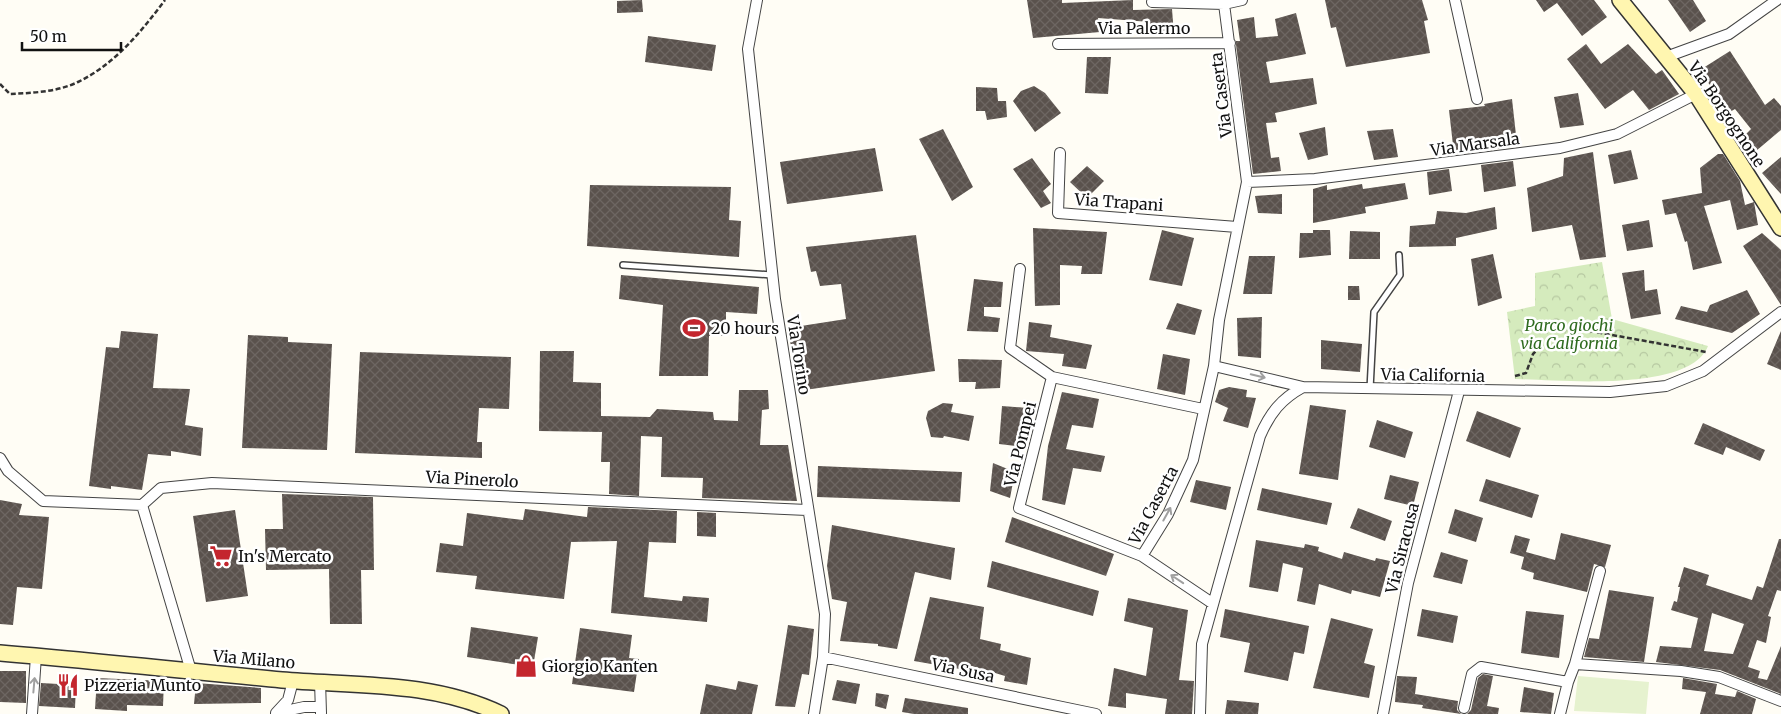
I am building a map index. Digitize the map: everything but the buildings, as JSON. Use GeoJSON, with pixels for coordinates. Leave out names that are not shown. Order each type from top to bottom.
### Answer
{"type":"FeatureCollection","features":[{"type":"Feature","properties":{"kind":"main road","name":"Via Borgognone"},"geometry":{"type":"LineString","coordinates":[[1620,0],[1696,94],[1781,228]]}},
{"type":"Feature","properties":{"kind":"main road","name":"Via Milano"},"geometry":{"type":"LineString","coordinates":[[0,653],[293,681],[403,687],[472,701],[501,714]]}},
{"type":"Feature","properties":{"kind":"street","name":"Via Torino"},"geometry":{"type":"LineString","coordinates":[[756,0],[748,50],[772,275],[824,602],[823,657],[814,714]]}},
{"type":"Feature","properties":{"kind":"street","name":"Via Palermo"},"geometry":{"type":"LineString","coordinates":[[1152,2],[1224,4],[1242,0]]}},
{"type":"Feature","properties":{"kind":"street"},"geometry":{"type":"LineString","coordinates":[[1455,0],[1477,99]]}},
{"type":"Feature","properties":{"kind":"street"},"geometry":{"type":"LineString","coordinates":[[1666,56],[1729,34],[1777,0]]}},
{"type":"Feature","properties":{"kind":"street","name":"Via Caserta"},"geometry":{"type":"LineString","coordinates":[[1212,603],[1142,556],[1168,514],[1193,460],[1214,366],[1219,320],[1247,182],[1224,4]]}},
{"type":"Feature","properties":{"kind":"street","name":"Via Palermo"},"geometry":{"type":"LineString","coordinates":[[1058,44],[1230,43]]}},
{"type":"Feature","properties":{"kind":"street","name":"Via Marsala"},"geometry":{"type":"LineString","coordinates":[[1247,182],[1315,180],[1560,148],[1617,134],[1696,94]]}},
{"type":"Feature","properties":{"kind":"street","name":"Via Trapani"},"geometry":{"type":"LineString","coordinates":[[1060,153],[1058,213],[1237,227]]}},
{"type":"Feature","properties":{"kind":"street"},"geometry":{"type":"LineString","coordinates":[[1020,269],[1010,348],[1052,376],[1203,409]]}},
{"type":"Feature","properties":{"kind":"street","name":"Via California"},"geometry":{"type":"LineString","coordinates":[[1302,387],[1370,390],[1610,392],[1666,386],[1703,371],[1781,312]]}},
{"type":"Feature","properties":{"kind":"street"},"geometry":{"type":"LineString","coordinates":[[1214,366],[1302,387]]}},
{"type":"Feature","properties":{"kind":"street","name":"Via Pompei"},"geometry":{"type":"LineString","coordinates":[[1052,376],[1019,508],[1142,556]]}},
{"type":"Feature","properties":{"kind":"street"},"geometry":{"type":"LineString","coordinates":[[1200,714],[1202,644],[1260,436],[1267,420],[1285,397],[1302,387]]}},
{"type":"Feature","properties":{"kind":"street","name":"Via Siracusa"},"geometry":{"type":"LineString","coordinates":[[1383,714],[1408,583],[1459,391]]}},
{"type":"Feature","properties":{"kind":"street"},"geometry":{"type":"LineString","coordinates":[[0,458],[8,471],[43,502],[142,506],[191,671]]}},
{"type":"Feature","properties":{"kind":"street","name":"Via Pinerolo"},"geometry":{"type":"LineString","coordinates":[[142,506],[161,488],[212,482],[808,510]]}},
{"type":"Feature","properties":{"kind":"street"},"geometry":{"type":"LineString","coordinates":[[1560,714],[1568,682],[1576,664],[1600,571]]}},
{"type":"Feature","properties":{"kind":"street"},"geometry":{"type":"LineString","coordinates":[[32,714],[36,656]]}},
{"type":"Feature","properties":{"kind":"street","name":"Via Susa"},"geometry":{"type":"LineString","coordinates":[[823,657],[1096,714]]}},
{"type":"Feature","properties":{"kind":"street"},"geometry":{"type":"LineString","coordinates":[[1576,664],[1681,671],[1719,677],[1781,701]]}},
{"type":"Feature","properties":{"kind":"street"},"geometry":{"type":"LineString","coordinates":[[1464,708],[1472,674],[1481,667],[1568,682]]}},
{"type":"Feature","properties":{"kind":"street"},"geometry":{"type":"LineString","coordinates":[[274,714],[288,700],[293,681]]}},
{"type":"Feature","properties":{"kind":"street"},"geometry":{"type":"LineString","coordinates":[[274,714],[304,707],[321,711],[320,681]]}},
{"type":"Feature","properties":{"kind":"lane"},"geometry":{"type":"LineString","coordinates":[[1370,390],[1374,312],[1400,275],[1399,255]]}},
{"type":"Feature","properties":{"kind":"lane"},"geometry":{"type":"LineString","coordinates":[[623,265],[772,275]]}},
{"type":"Feature","properties":{"kind":"path"},"geometry":{"type":"LineString","coordinates":[[0,84],[10,94],[40,92],[77,82],[111,59],[137,37],[165,0]]}},
{"type":"Feature","properties":{"kind":"path"},"geometry":{"type":"LineString","coordinates":[[1590,331],[1706,352]]}},
{"type":"Feature","properties":{"kind":"path"},"geometry":{"type":"LineString","coordinates":[[1515,376],[1526,373],[1533,354],[1542,346]]}},
{"type":"Feature","properties":{"kind":"green space","name":"Parco giochi via California"},"geometry":{"type":"Polygon","coordinates":[[[1602,262],[1612,319],[1708,346],[1696,361],[1676,371],[1650,377],[1590,381],[1515,379],[1507,312],[1535,306],[1535,273],[1602,262]]]}},
{"type":"Feature","properties":{"kind":"green space"},"geometry":{"type":"Polygon","coordinates":[[[1578,676],[1649,682],[1646,714],[1574,711],[1578,676]]]}},
{"type":"Feature","properties":{"kind":"place","name":"20 hours"},"geometry":{"type":"Point","coordinates":[694,328]}},
{"type":"Feature","properties":{"kind":"place","name":"In's Mercato"},"geometry":{"type":"Point","coordinates":[221,556]}},
{"type":"Feature","properties":{"kind":"place","name":"Giorgio Kanten"},"geometry":{"type":"Point","coordinates":[526,666]}},
{"type":"Feature","properties":{"kind":"place","name":"Pizzeria Munto"},"geometry":{"type":"Point","coordinates":[68,685]}}]}
